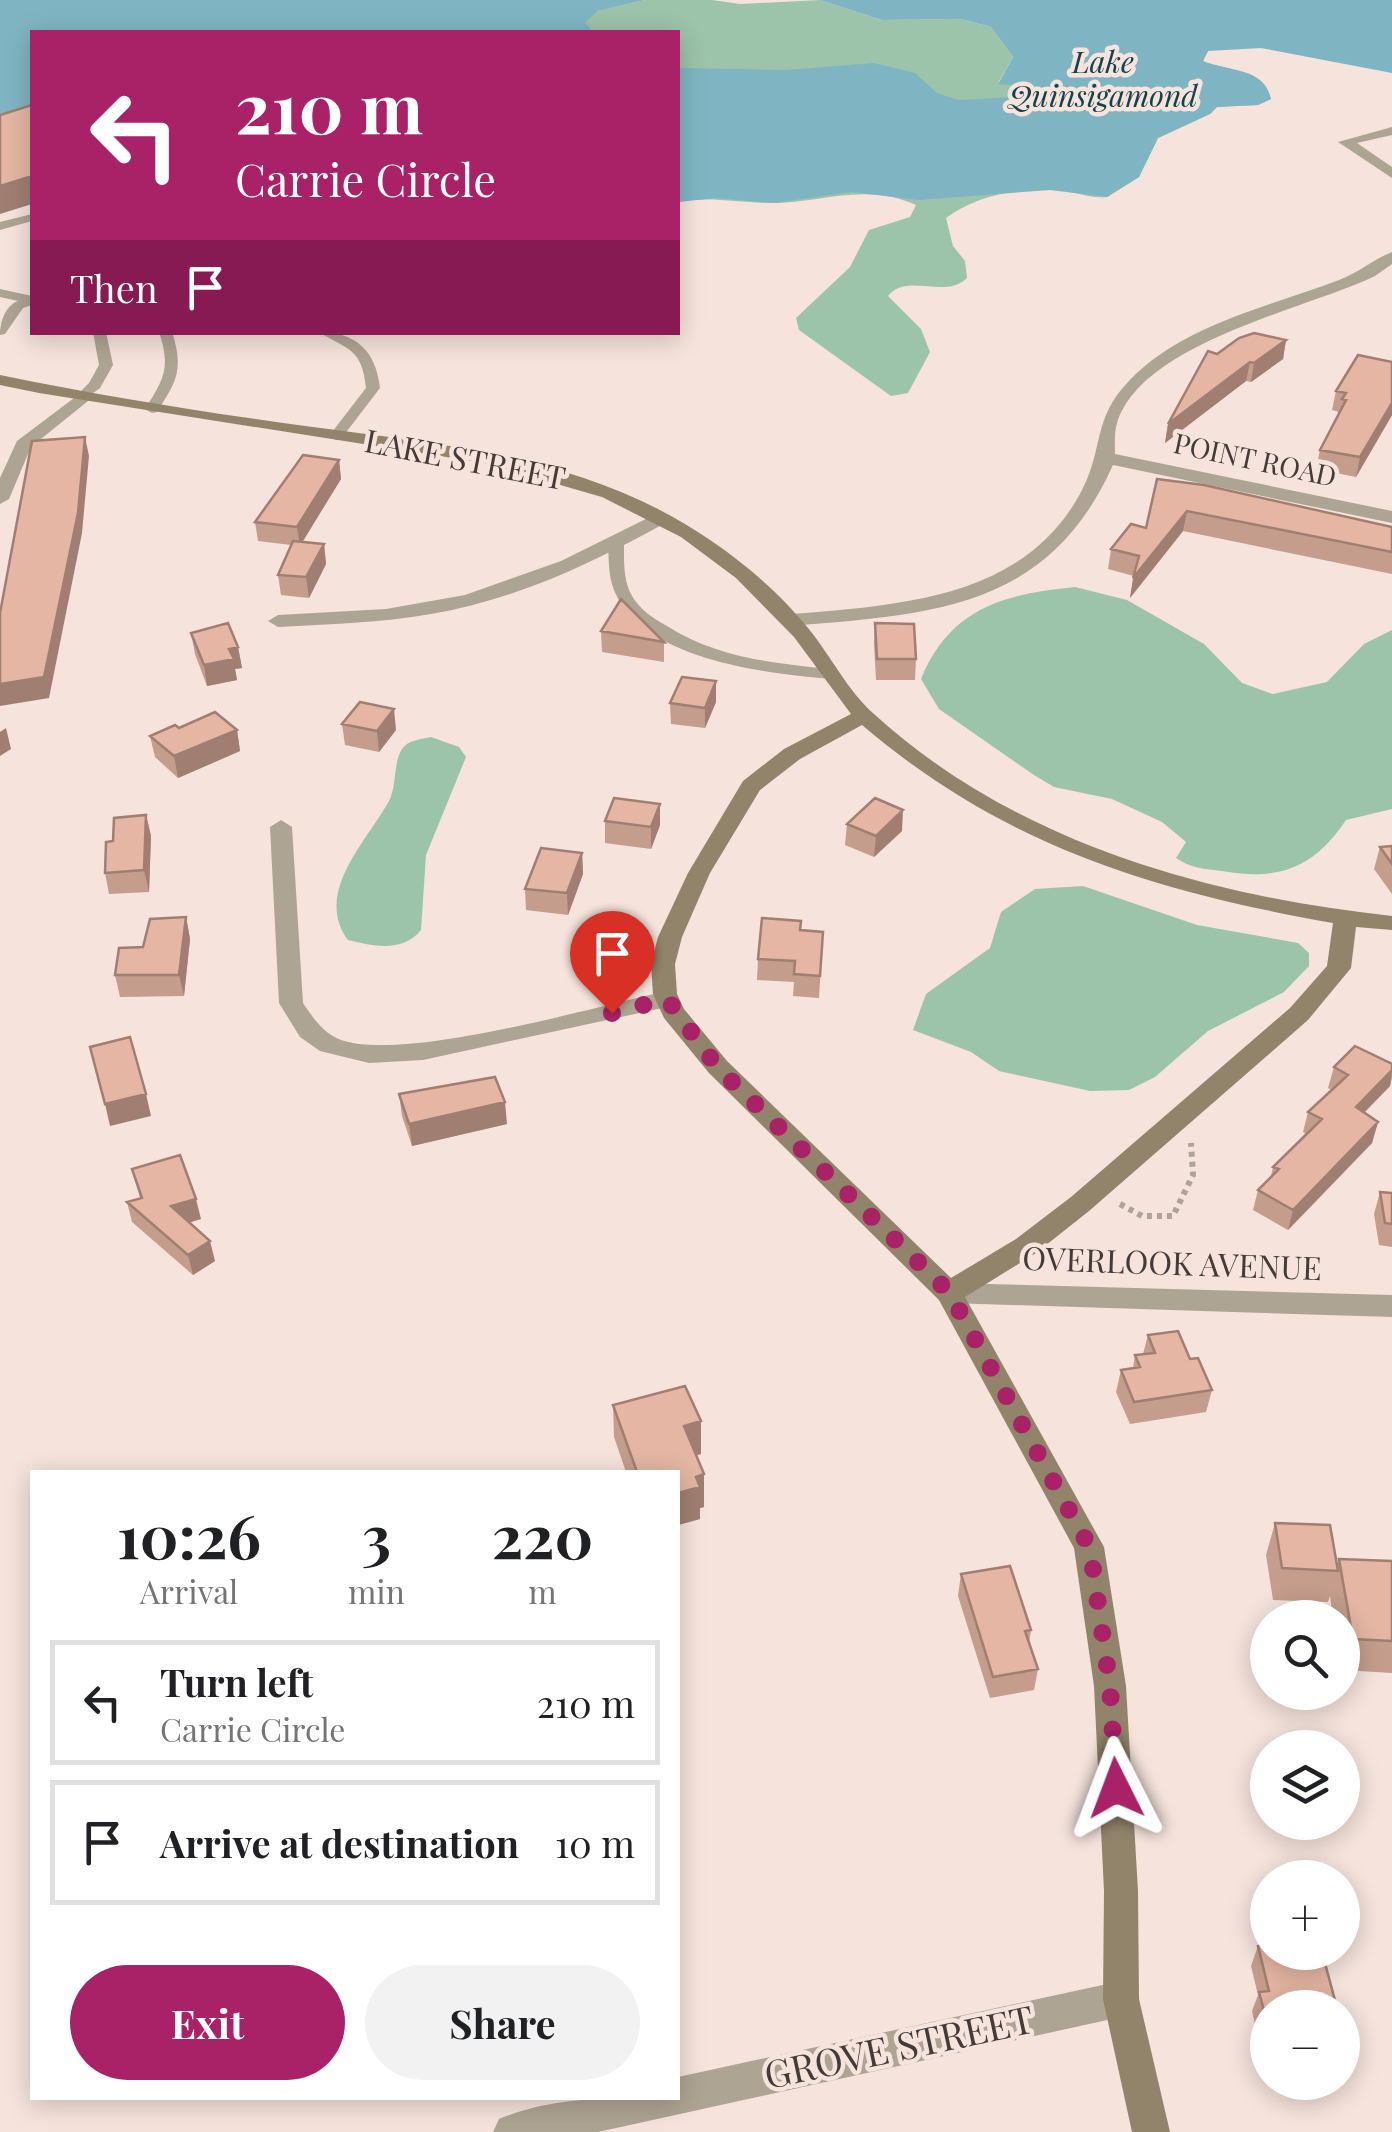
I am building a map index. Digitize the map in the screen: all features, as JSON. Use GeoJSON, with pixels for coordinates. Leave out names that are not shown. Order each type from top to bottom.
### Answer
{"type":"FeatureCollection","features":[{"type":"Feature","properties":{"kind":"main road","name":"LAKE STREET"},"geometry":{"type":"LineString","coordinates":[[0,380],[152,409],[447,450],[582,483],[660,518],[714,551],[791,620],[864,716],[912,756],[974,799],[1038,834],[1154,876],[1344,918],[1392,924]]}},
{"type":"Feature","properties":{"kind":"main road"},"geometry":{"type":"LineString","coordinates":[[864,716],[769,768],[744,796],[699,874],[666,948],[662,979],[667,999],[718,1068],[949,1292],[1090,1548],[1110,1686],[1122,1891],[1120,1999],[1151,2132]]}},
{"type":"Feature","properties":{"kind":"main road"},"geometry":{"type":"LineString","coordinates":[[949,1292],[1026,1246],[1300,1014],[1328,984],[1343,952],[1344,918]]}},
{"type":"Feature","properties":{"kind":"street"},"geometry":{"type":"LineString","coordinates":[[1392,132],[1345,142],[1392,174]]}},
{"type":"Feature","properties":{"kind":"street"},"geometry":{"type":"LineString","coordinates":[[791,620],[865,615],[942,603],[999,580],[1049,552],[1070,532],[1106,458],[1109,421],[1160,362],[1296,300],[1362,279],[1392,257]]}},
{"type":"Feature","properties":{"kind":"street"},"geometry":{"type":"LineString","coordinates":[[0,499],[23,445],[82,397]]}},
{"type":"Feature","properties":{"kind":"street","name":"POINT ROAD"},"geometry":{"type":"LineString","coordinates":[[1106,458],[1392,516]]}},
{"type":"Feature","properties":{"kind":"street"},"geometry":{"type":"LineString","coordinates":[[278,621],[402,613],[459,602],[520,584],[616,543],[660,518]]}},
{"type":"Feature","properties":{"kind":"street"},"geometry":{"type":"LineString","coordinates":[[281,827],[292,1003],[309,1030],[329,1044],[369,1055],[424,1052],[667,999]]}},
{"type":"Feature","properties":{"kind":"street","name":"OVERLOOK AVENUE"},"geometry":{"type":"LineString","coordinates":[[949,1292],[1392,1306]]}},
{"type":"Feature","properties":{"kind":"street","name":"GROVE STREET"},"geometry":{"type":"LineString","coordinates":[[680,2096],[1120,1999]]}},
{"type":"Feature","properties":{"kind":"street"},"geometry":{"type":"LineString","coordinates":[[512,2132],[661,2100]]}},
{"type":"Feature","properties":{"kind":"lane"},"geometry":{"type":"LineString","coordinates":[[0,226],[30,218]]}},
{"type":"Feature","properties":{"kind":"lane"},"geometry":{"type":"LineString","coordinates":[[0,292],[30,300]]}},
{"type":"Feature","properties":{"kind":"lane"},"geometry":{"type":"LineString","coordinates":[[0,331],[18,305],[30,301]]}},
{"type":"Feature","properties":{"kind":"lane"},"geometry":{"type":"LineString","coordinates":[[82,397],[106,365],[100,335]]}},
{"type":"Feature","properties":{"kind":"lane"},"geometry":{"type":"LineString","coordinates":[[152,409],[174,365],[175,350],[167,335]]}},
{"type":"Feature","properties":{"kind":"lane"},"geometry":{"type":"LineString","coordinates":[[332,335],[352,342],[371,364],[372,388],[336,436]]}},
{"type":"Feature","properties":{"kind":"lane"},"geometry":{"type":"LineString","coordinates":[[616,543],[618,586],[628,605],[673,638],[712,658],[737,664],[830,674]]}},
{"type":"Feature","properties":{"kind":"path"},"geometry":{"type":"LineString","coordinates":[[1098,1188],[1142,1216],[1174,1216],[1193,1176],[1191,1143]]}},
{"type":"Feature","properties":{"kind":"green space"},"geometry":{"type":"Polygon","coordinates":[[[645,0],[740,4],[820,0],[882,20],[961,19],[991,27],[1013,57],[998,83],[1208,51],[1203,61],[1253,76],[1261,81],[1271,99],[1258,105],[1217,107],[1158,138],[1139,177],[1107,197],[1060,190],[1015,191],[972,203],[946,218],[953,246],[965,261],[967,278],[948,287],[905,286],[888,296],[921,329],[930,352],[908,393],[891,396],[799,330],[796,318],[850,267],[869,230],[910,217],[916,205],[897,198],[861,194],[771,203],[680,202],[680,30],[449,30],[596,11],[645,0]]]}},
{"type":"Feature","properties":{"kind":"green space"},"geometry":{"type":"Polygon","coordinates":[[[1075,587],[1127,600],[1204,644],[1242,683],[1273,694],[1327,682],[1364,644],[1392,630],[1392,809],[1346,820],[1308,860],[1278,872],[1242,874],[1198,868],[1176,858],[1186,842],[1162,822],[1112,799],[1054,787],[939,709],[921,679],[947,636],[982,609],[1003,600],[1075,587]]]}},
{"type":"Feature","properties":{"kind":"green space"},"geometry":{"type":"Polygon","coordinates":[[[431,737],[459,747],[466,757],[426,855],[421,930],[396,945],[348,940],[339,922],[337,904],[347,868],[389,801],[402,749],[411,742],[431,737]]]}},
{"type":"Feature","properties":{"kind":"green space"},"geometry":{"type":"Polygon","coordinates":[[[1083,886],[1197,925],[1298,943],[1309,953],[1309,966],[1284,992],[1208,1031],[1155,1077],[1129,1090],[1090,1091],[999,1071],[971,1052],[913,1030],[926,994],[990,948],[1001,912],[1035,889],[1083,886]]]}},
{"type":"Feature","properties":{"kind":"water"},"geometry":{"type":"Polygon","coordinates":[[[0,0],[645,0],[597,11],[585,23],[590,30],[30,30],[30,112],[0,116],[0,0]]]}},
{"type":"Feature","properties":{"kind":"water","name":"Lake Quinsigamond"},"geometry":{"type":"Polygon","coordinates":[[[820,0],[1392,0],[1392,73],[1261,48],[1208,51],[1203,61],[1253,76],[1261,81],[1271,99],[1258,105],[1217,107],[1158,138],[1139,177],[1107,197],[1050,190],[918,200],[852,192],[774,203],[716,198],[680,202],[680,68],[786,70],[874,63],[915,73],[937,93],[958,100],[1015,97],[1023,86],[998,84],[1013,57],[991,27],[961,19],[882,20],[820,0]]]}},
{"type":"Feature","properties":{"kind":"building"},"geometry":{"type":"Polygon","coordinates":[[[30,106],[30,177],[0,186],[0,115],[30,106]]]}},
{"type":"Feature","properties":{"kind":"building"},"geometry":{"type":"Polygon","coordinates":[[[1254,333],[1286,340],[1168,424],[1208,351],[1217,354],[1239,338],[1254,333]]]}},
{"type":"Feature","properties":{"kind":"building"},"geometry":{"type":"Polygon","coordinates":[[[1358,355],[1392,362],[1392,403],[1360,457],[1320,450],[1346,400],[1342,399],[1346,393],[1336,391],[1358,355]]]}},
{"type":"Feature","properties":{"kind":"building"},"geometry":{"type":"Polygon","coordinates":[[[85,437],[78,513],[44,677],[0,684],[0,613],[32,441],[85,437]]]}},
{"type":"Feature","properties":{"kind":"building"},"geometry":{"type":"Polygon","coordinates":[[[303,455],[339,460],[297,527],[255,522],[303,455]]]}},
{"type":"Feature","properties":{"kind":"building"},"geometry":{"type":"Polygon","coordinates":[[[1157,479],[1204,485],[1392,527],[1392,552],[1187,511],[1133,578],[1139,556],[1111,549],[1131,524],[1146,528],[1157,479]]]}},
{"type":"Feature","properties":{"kind":"building"},"geometry":{"type":"Polygon","coordinates":[[[293,541],[324,544],[306,577],[278,575],[293,541]]]}},
{"type":"Feature","properties":{"kind":"building"},"geometry":{"type":"Polygon","coordinates":[[[621,599],[664,642],[601,631],[621,599]]]}},
{"type":"Feature","properties":{"kind":"building"},"geometry":{"type":"Polygon","coordinates":[[[228,623],[238,647],[229,649],[234,659],[204,665],[191,633],[228,623]]]}},
{"type":"Feature","properties":{"kind":"building"},"geometry":{"type":"Polygon","coordinates":[[[875,623],[914,624],[916,659],[877,659],[875,623]]]}},
{"type":"Feature","properties":{"kind":"building"},"geometry":{"type":"Polygon","coordinates":[[[682,677],[716,681],[705,708],[670,703],[682,677]]]}},
{"type":"Feature","properties":{"kind":"building"},"geometry":{"type":"Polygon","coordinates":[[[360,702],[394,709],[377,731],[342,724],[360,702]]]}},
{"type":"Feature","properties":{"kind":"building"},"geometry":{"type":"Polygon","coordinates":[[[215,712],[237,730],[174,756],[150,736],[175,725],[179,728],[215,712]]]}},
{"type":"Feature","properties":{"kind":"building"},"geometry":{"type":"Polygon","coordinates":[[[614,798],[660,804],[651,827],[605,821],[614,798]]]}},
{"type":"Feature","properties":{"kind":"building"},"geometry":{"type":"Polygon","coordinates":[[[875,798],[903,810],[876,836],[847,824],[875,798]]]}},
{"type":"Feature","properties":{"kind":"building"},"geometry":{"type":"Polygon","coordinates":[[[146,815],[144,870],[105,873],[106,842],[113,841],[114,818],[146,815]]]}},
{"type":"Feature","properties":{"kind":"building"},"geometry":{"type":"Polygon","coordinates":[[[1392,846],[1392,864],[1380,847],[1392,846]]]}},
{"type":"Feature","properties":{"kind":"building"},"geometry":{"type":"Polygon","coordinates":[[[541,848],[582,853],[567,893],[525,889],[541,848]]]}},
{"type":"Feature","properties":{"kind":"building"},"geometry":{"type":"Polygon","coordinates":[[[186,917],[179,975],[115,975],[119,948],[143,947],[150,919],[186,917]]]}},
{"type":"Feature","properties":{"kind":"building"},"geometry":{"type":"Polygon","coordinates":[[[762,918],[801,921],[800,930],[823,932],[820,976],[794,974],[795,961],[758,959],[762,918]]]}},
{"type":"Feature","properties":{"kind":"building"},"geometry":{"type":"Polygon","coordinates":[[[130,1037],[146,1094],[105,1104],[90,1047],[130,1037]]]}},
{"type":"Feature","properties":{"kind":"building"},"geometry":{"type":"Polygon","coordinates":[[[1355,1046],[1392,1064],[1392,1070],[1356,1107],[1378,1122],[1293,1210],[1258,1190],[1279,1169],[1273,1167],[1322,1119],[1308,1112],[1348,1075],[1334,1067],[1355,1046]]]}},
{"type":"Feature","properties":{"kind":"building"},"geometry":{"type":"Polygon","coordinates":[[[495,1077],[505,1102],[409,1124],[399,1094],[495,1077]]]}},
{"type":"Feature","properties":{"kind":"building"},"geometry":{"type":"Polygon","coordinates":[[[180,1155],[196,1199],[171,1206],[210,1241],[188,1255],[127,1202],[142,1198],[132,1169],[180,1155]]]}},
{"type":"Feature","properties":{"kind":"building"},"geometry":{"type":"Polygon","coordinates":[[[1380,1192],[1392,1193],[1392,1224],[1385,1223],[1380,1192]]]}},
{"type":"Feature","properties":{"kind":"building"},"geometry":{"type":"Polygon","coordinates":[[[1178,1331],[1190,1359],[1198,1358],[1212,1390],[1134,1402],[1121,1370],[1140,1367],[1135,1355],[1155,1353],[1148,1335],[1178,1331]]]}},
{"type":"Feature","properties":{"kind":"building"},"geometry":{"type":"Polygon","coordinates":[[[685,1386],[701,1421],[684,1426],[704,1474],[696,1477],[700,1487],[680,1492],[680,1470],[636,1470],[613,1405],[685,1386]]]}},
{"type":"Feature","properties":{"kind":"building"},"geometry":{"type":"Polygon","coordinates":[[[1275,1523],[1330,1525],[1338,1571],[1282,1568],[1275,1523]]]}},
{"type":"Feature","properties":{"kind":"building"},"geometry":{"type":"Polygon","coordinates":[[[1339,1559],[1392,1561],[1392,1641],[1360,1639],[1360,1600],[1346,1600],[1339,1559]]]}},
{"type":"Feature","properties":{"kind":"building"},"geometry":{"type":"Polygon","coordinates":[[[1010,1566],[1031,1630],[1025,1631],[1038,1669],[993,1677],[961,1574],[1010,1566]]]}},
{"type":"Feature","properties":{"kind":"building"},"geometry":{"type":"Polygon","coordinates":[[[1264,1970],[1327,1970],[1332,1990],[1269,1990],[1264,1970]]]}},
{"type":"Feature","properties":{"kind":"route"},"geometry":{"type":"LineString","coordinates":[[612,1013],[667,999],[718,1068],[835,1186],[949,1292],[1090,1548],[1110,1686],[1116,1788]]}}]}
